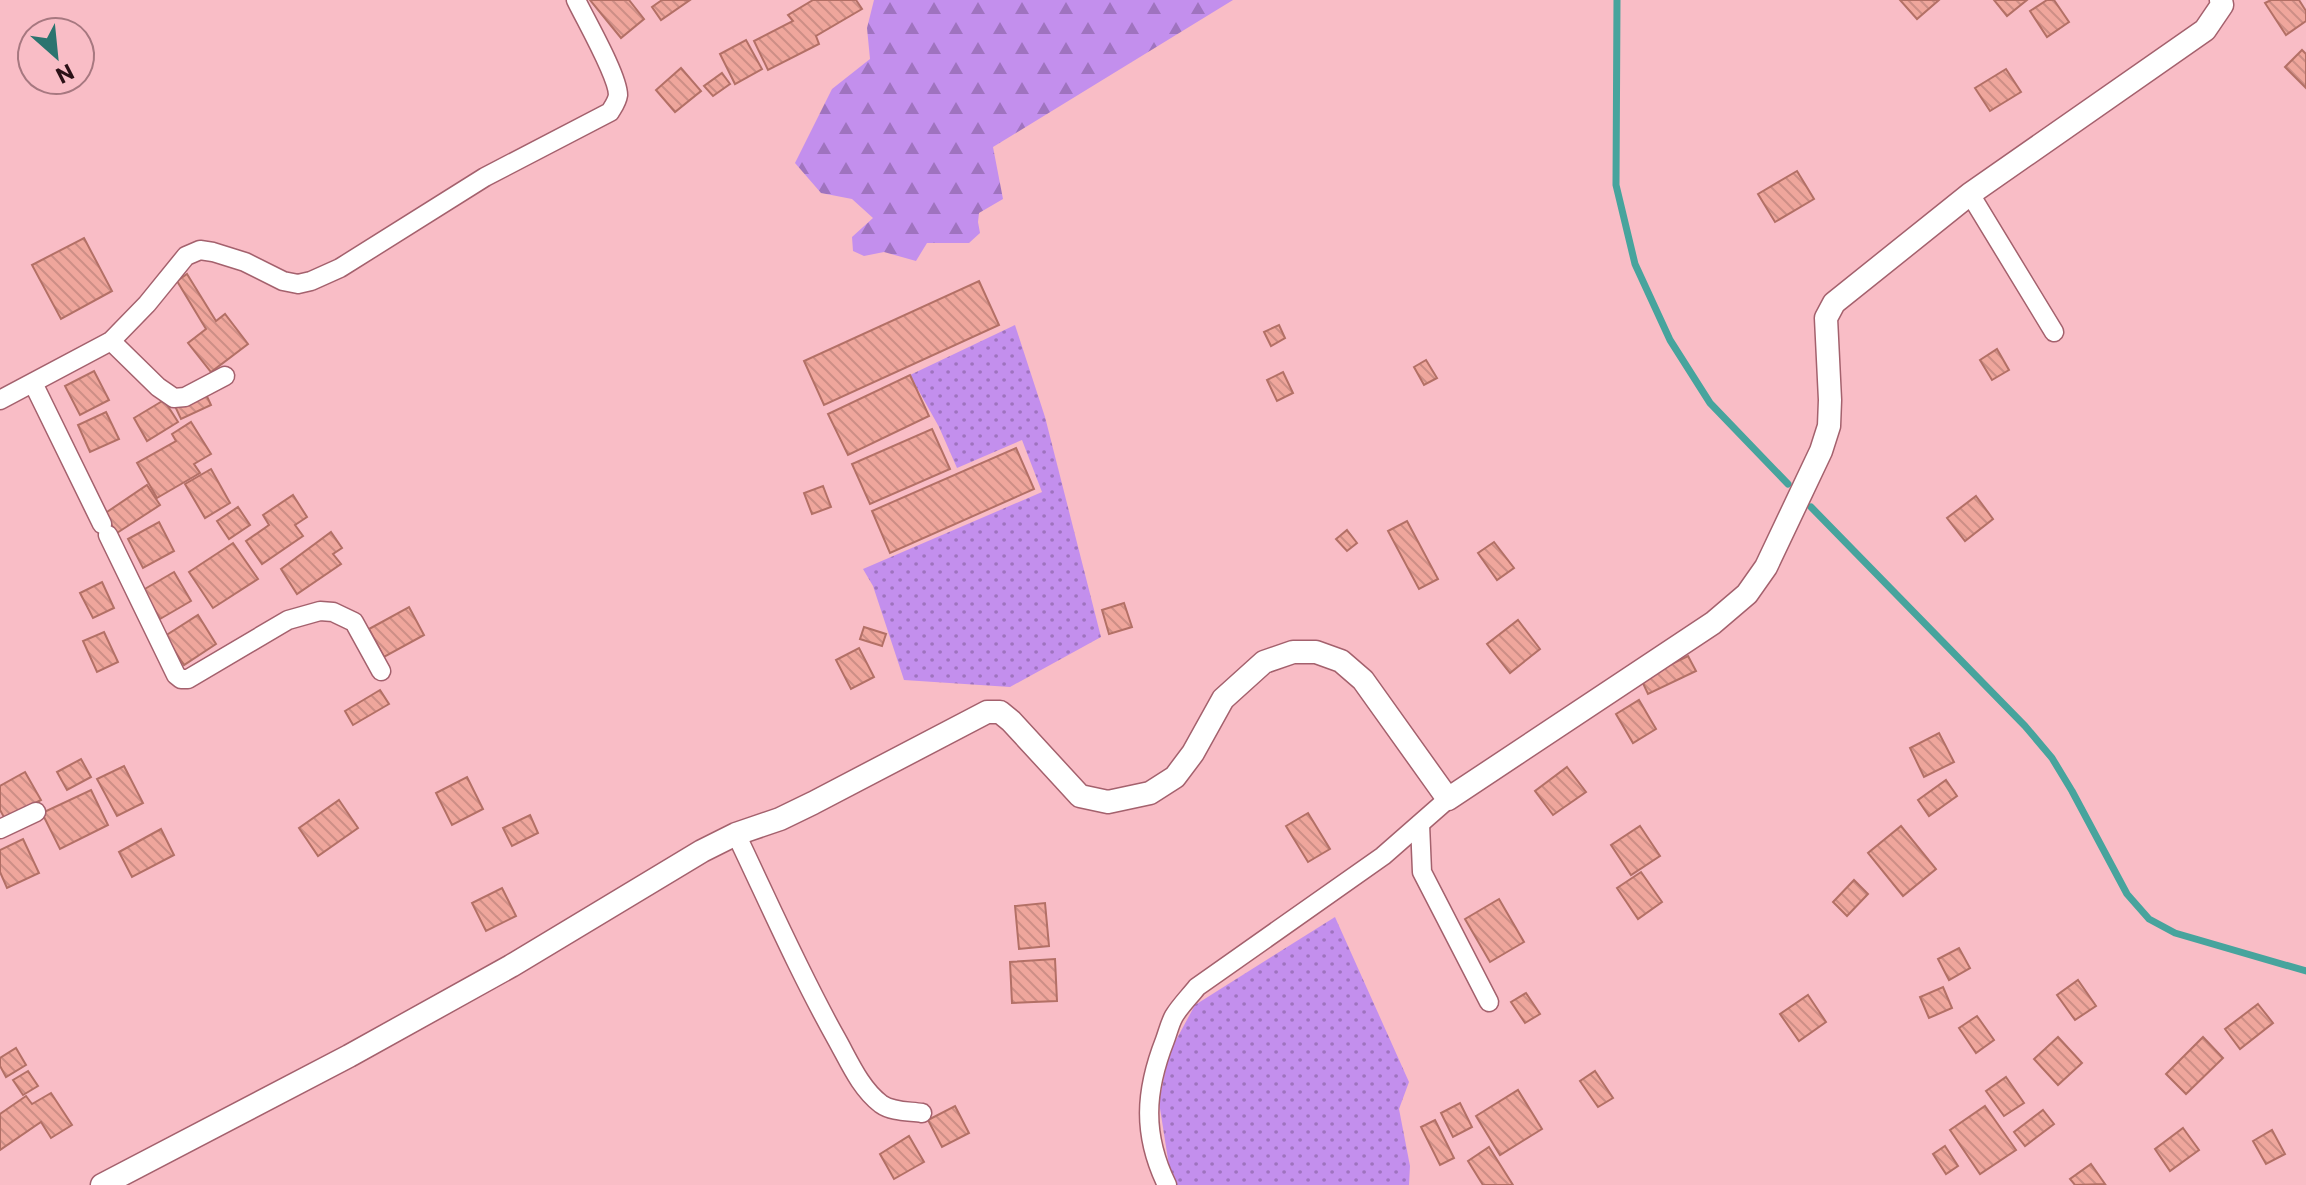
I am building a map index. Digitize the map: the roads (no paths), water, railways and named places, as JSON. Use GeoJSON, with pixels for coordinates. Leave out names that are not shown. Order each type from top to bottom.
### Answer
{"type":"FeatureCollection","features":[{"type":"Feature","properties":{"kind":"street"},"geometry":{"type":"LineString","coordinates":[[0,400],[111,341],[147,304],[186,256],[200,250],[213,252],[245,262],[283,281],[298,284],[311,281],[340,268],[485,177],[610,112],[618,93],[576,0]]}},
{"type":"Feature","properties":{"kind":"street"},"geometry":{"type":"LineString","coordinates":[[1167,1185],[1149,1126],[1149,1093],[1174,1015],[1197,987],[1383,856],[1448,799],[1713,623],[1747,594],[1766,567],[1821,451],[1829,426],[1826,318],[1834,303],[1970,194],[2205,30],[2222,5],[2221,0]]}},
{"type":"Feature","properties":{"kind":"street"},"geometry":{"type":"LineString","coordinates":[[1970,194],[2054,332]]}},
{"type":"Feature","properties":{"kind":"street"},"geometry":{"type":"LineString","coordinates":[[111,341],[158,387],[174,398],[185,397],[225,376]]}},
{"type":"Feature","properties":{"kind":"street"},"geometry":{"type":"LineString","coordinates":[[33,383],[176,675],[188,679],[288,620],[320,611],[333,612],[354,622],[381,671]]}},
{"type":"Feature","properties":{"kind":"street"},"geometry":{"type":"LineString","coordinates":[[102,1185],[349,1056],[511,966],[702,851],[736,834],[780,819],[987,712],[1000,712],[1011,721],[1080,796],[1108,802],[1150,793],[1175,777],[1193,753],[1223,699],[1264,662],[1293,652],[1316,652],[1341,661],[1363,680],[1448,799]]}},
{"type":"Feature","properties":{"kind":"street"},"geometry":{"type":"LineString","coordinates":[[0,829],[36,812]]}},
{"type":"Feature","properties":{"kind":"street"},"geometry":{"type":"LineString","coordinates":[[1420,824],[1422,872],[1489,1002]]}},
{"type":"Feature","properties":{"kind":"street"},"geometry":{"type":"LineString","coordinates":[[736,834],[818,1006],[857,1077],[882,1105],[922,1113]]}},
{"type":"Feature","properties":{"kind":"waterway"},"geometry":{"type":"LineString","coordinates":[[1617,0],[1616,185],[1635,264],[1670,340],[1710,403],[1788,484]]}},
{"type":"Feature","properties":{"kind":"waterway"},"geometry":{"type":"LineString","coordinates":[[1811,507],[2025,726],[2052,758],[2127,894],[2149,919],[2175,933],[2306,971]]}}]}
